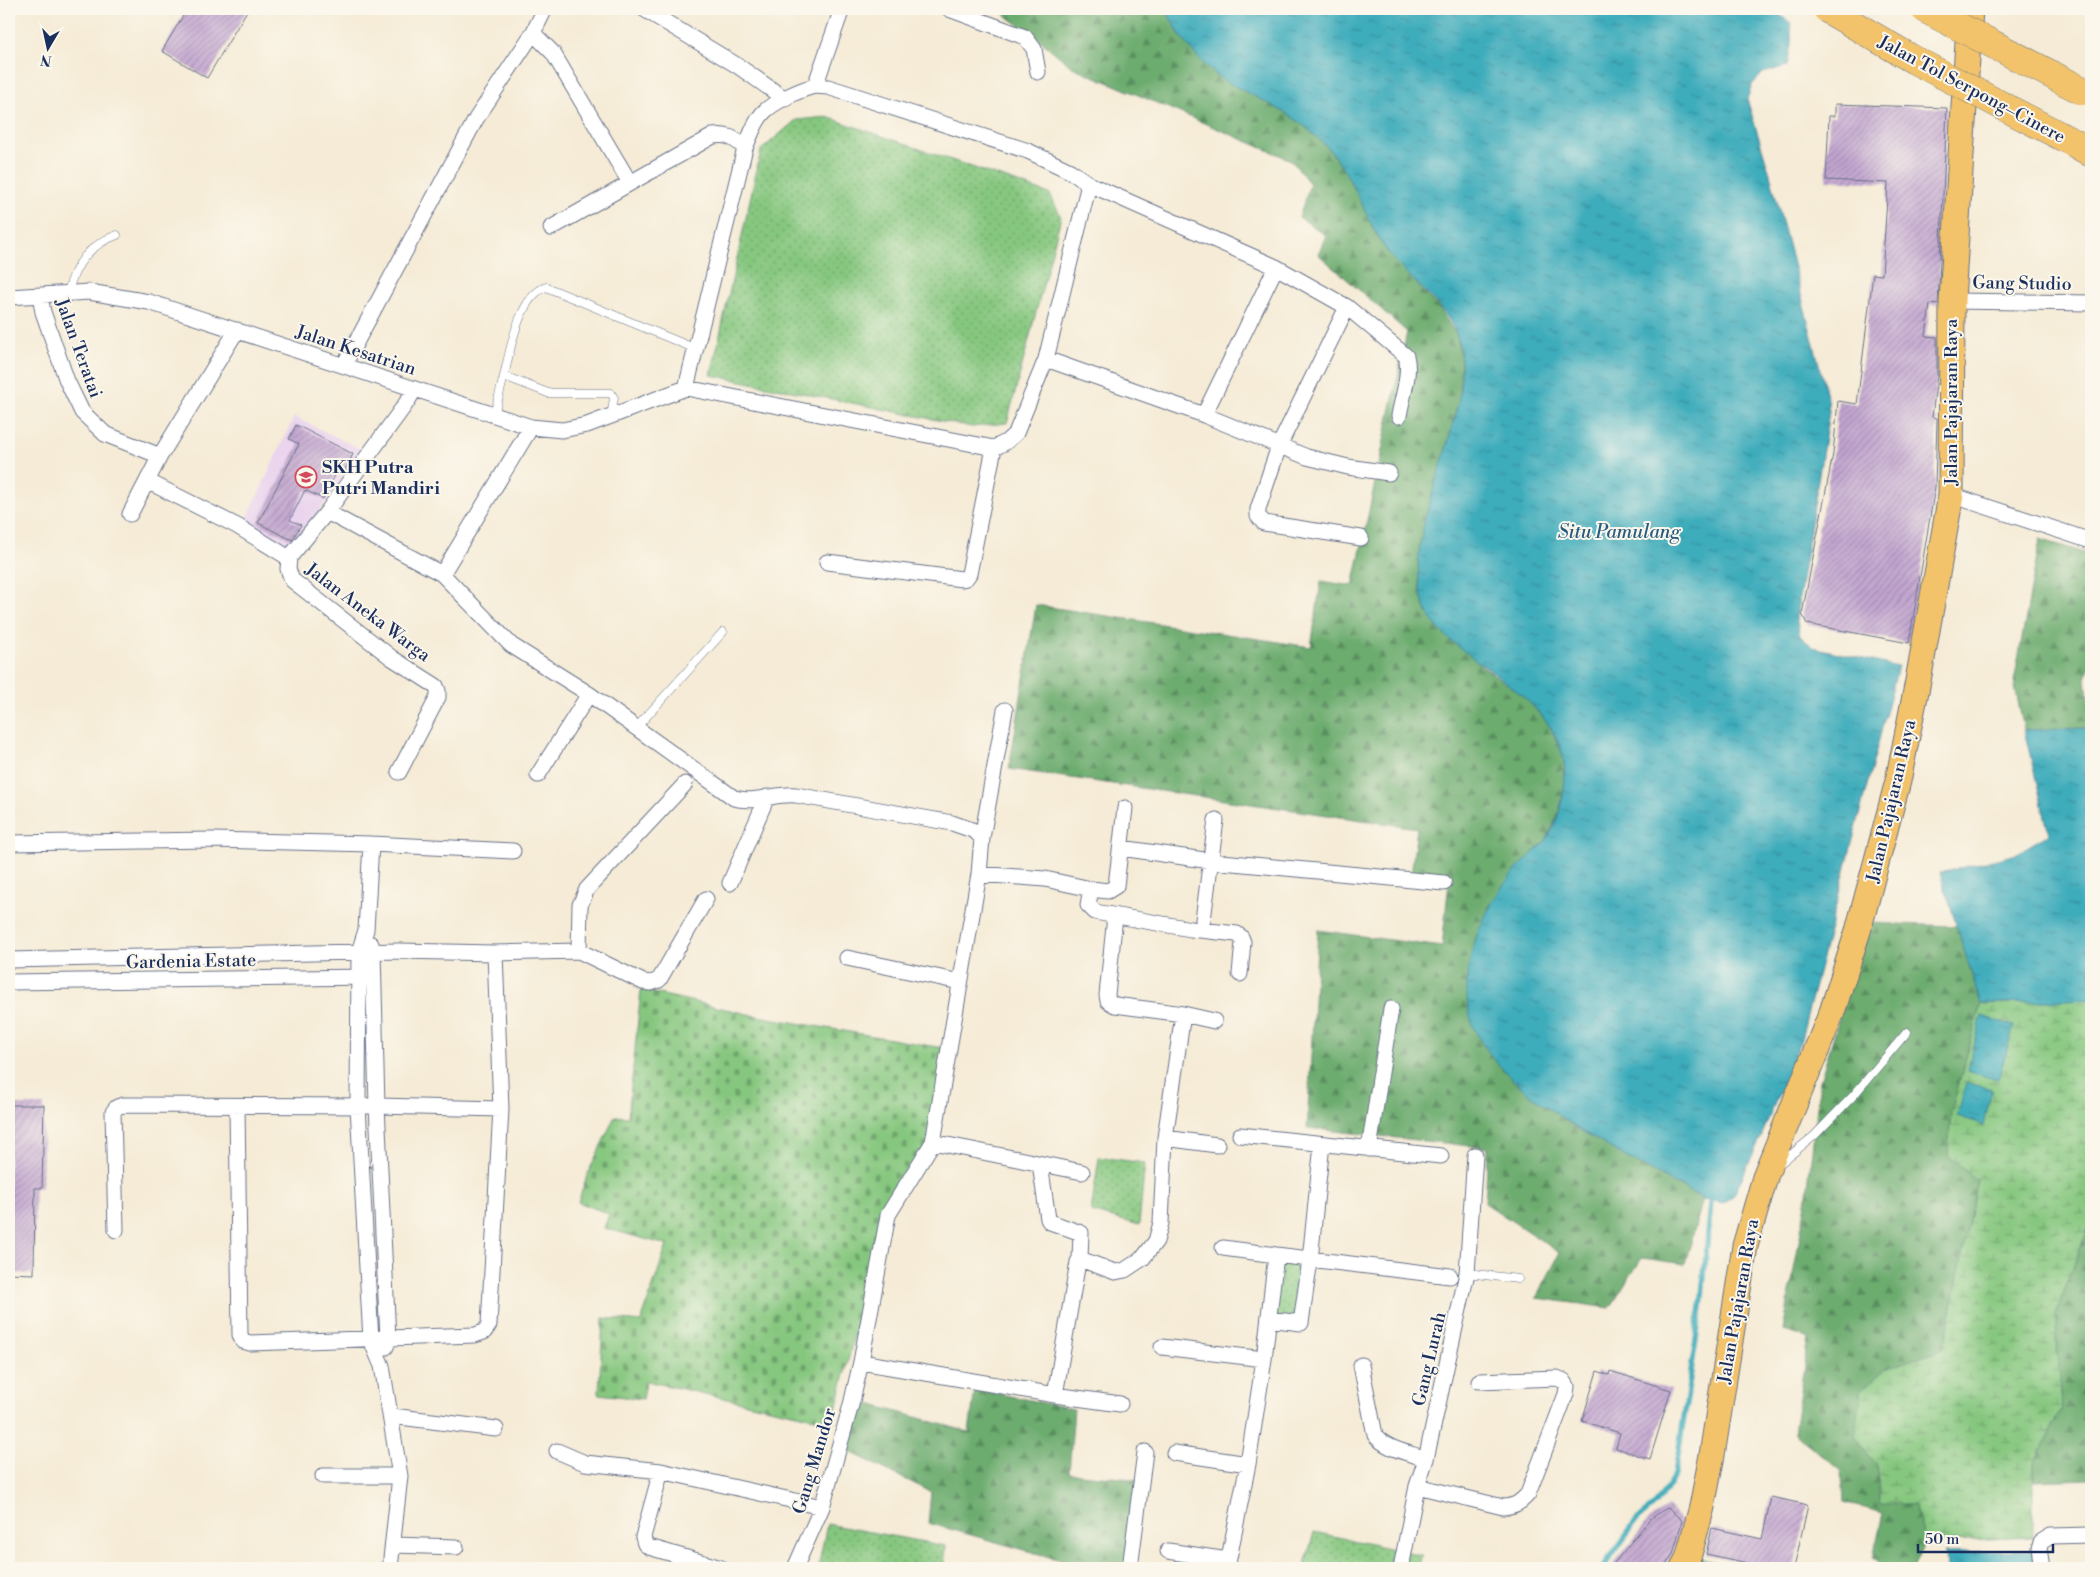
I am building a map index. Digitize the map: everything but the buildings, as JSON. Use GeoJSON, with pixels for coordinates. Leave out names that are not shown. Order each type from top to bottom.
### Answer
{"type":"FeatureCollection","features":[{"type":"Feature","properties":{"kind":"highway","name":"Jalan Tol Serpong–Cinere"},"geometry":{"type":"LineString","coordinates":[[1827,9],[1914,60],[2082,148]]}},
{"type":"Feature","properties":{"kind":"highway"},"geometry":{"type":"LineString","coordinates":[[1925,9],[2087,93]]}},
{"type":"Feature","properties":{"kind":"main road","name":"Jalan Pajajaran Raya"},"geometry":{"type":"LineString","coordinates":[[1683,1568],[1688,1558],[1702,1507],[1745,1246],[1766,1174],[1832,1012],[1858,931],[1898,781],[1918,682],[1950,496],[1952,301],[1970,9]]}},
{"type":"Feature","properties":{"kind":"street"},"geometry":{"type":"LineString","coordinates":[[344,365],[476,119],[533,33],[545,9]]}},
{"type":"Feature","properties":{"kind":"street"},"geometry":{"type":"LineString","coordinates":[[644,9],[738,66],[784,99]]}},
{"type":"Feature","properties":{"kind":"street"},"geometry":{"type":"LineString","coordinates":[[815,86],[842,9]]}},
{"type":"Feature","properties":{"kind":"street"},"geometry":{"type":"LineString","coordinates":[[949,9],[1025,37],[1034,49],[1038,72]]}},
{"type":"Feature","properties":{"kind":"street"},"geometry":{"type":"LineString","coordinates":[[533,33],[553,53],[630,183]]}},
{"type":"Feature","properties":{"kind":"street"},"geometry":{"type":"LineString","coordinates":[[1090,184],[1046,359],[1016,433],[1006,442],[994,448],[686,388],[744,148],[764,112],[784,99],[815,86],[828,87],[1028,151],[1070,170],[1090,184],[1276,267],[1347,307],[1406,356],[1408,369],[1399,416]]}},
{"type":"Feature","properties":{"kind":"street"},"geometry":{"type":"LineString","coordinates":[[551,228],[713,136],[724,134],[732,136],[744,148]]}},
{"type":"Feature","properties":{"kind":"street"},"geometry":{"type":"LineString","coordinates":[[1204,415],[1276,267]]}},
{"type":"Feature","properties":{"kind":"street","name":"Jalan Kesatrian"},"geometry":{"type":"LineString","coordinates":[[9,297],[40,296],[68,292],[119,296],[149,302],[531,427],[562,430],[587,426],[686,388]]}},
{"type":"Feature","properties":{"kind":"street","name":"Jalan Teratai"},"geometry":{"type":"LineString","coordinates":[[40,296],[43,312],[67,381],[82,412],[105,434],[160,456]]}},
{"type":"Feature","properties":{"kind":"street","name":"Gang Studio"},"geometry":{"type":"LineString","coordinates":[[1952,301],[2091,302]]}},
{"type":"Feature","properties":{"kind":"street"},"geometry":{"type":"LineString","coordinates":[[1347,307],[1279,446],[1258,509],[1258,516],[1264,523],[1361,538]]}},
{"type":"Feature","properties":{"kind":"street"},"geometry":{"type":"LineString","coordinates":[[130,514],[160,456],[237,330]]}},
{"type":"Feature","properties":{"kind":"street"},"geometry":{"type":"LineString","coordinates":[[1046,359],[1204,415],[1307,457],[1388,473]]}},
{"type":"Feature","properties":{"kind":"street","name":"Jalan Aneka Warga"},"geometry":{"type":"LineString","coordinates":[[399,772],[438,698],[436,686],[392,658],[292,580],[288,570],[289,558],[327,512],[415,389]]}},
{"type":"Feature","properties":{"kind":"street"},"geometry":{"type":"LineString","coordinates":[[442,574],[531,427]]}},
{"type":"Feature","properties":{"kind":"street"},"geometry":{"type":"LineString","coordinates":[[827,562],[966,578],[994,448]]}},
{"type":"Feature","properties":{"kind":"street"},"geometry":{"type":"LineString","coordinates":[[147,481],[236,526],[289,558]]}},
{"type":"Feature","properties":{"kind":"street"},"geometry":{"type":"LineString","coordinates":[[1950,496],[2091,541]]}},
{"type":"Feature","properties":{"kind":"street"},"geometry":{"type":"LineString","coordinates":[[327,512],[442,574],[511,645],[589,694],[734,798],[750,800],[796,794],[952,823],[975,831],[982,838]]}},
{"type":"Feature","properties":{"kind":"street"},"geometry":{"type":"LineString","coordinates":[[538,776],[589,694]]}},
{"type":"Feature","properties":{"kind":"street"},"geometry":{"type":"LineString","coordinates":[[1005,710],[982,838],[979,874],[933,1142],[1082,1172]]}},
{"type":"Feature","properties":{"kind":"street"},"geometry":{"type":"LineString","coordinates":[[685,784],[587,889],[580,905],[579,951],[643,982],[651,983],[659,980],[706,899]]}},
{"type":"Feature","properties":{"kind":"street"},"geometry":{"type":"LineString","coordinates":[[730,883],[767,797]]}},
{"type":"Feature","properties":{"kind":"street"},"geometry":{"type":"LineString","coordinates":[[979,874],[1045,879],[1108,891],[1116,886],[1124,808]]}},
{"type":"Feature","properties":{"kind":"street"},"geometry":{"type":"LineString","coordinates":[[1203,920],[1216,820]]}},
{"type":"Feature","properties":{"kind":"street"},"geometry":{"type":"LineString","coordinates":[[9,843],[212,840],[513,850]]}},
{"type":"Feature","properties":{"kind":"street"},"geometry":{"type":"LineString","coordinates":[[371,844],[366,952],[358,977],[358,1106],[371,1340],[382,1366],[392,1416],[400,1476],[390,1568]]}},
{"type":"Feature","properties":{"kind":"street"},"geometry":{"type":"LineString","coordinates":[[1121,848],[1211,860],[1444,883]]}},
{"type":"Feature","properties":{"kind":"street"},"geometry":{"type":"LineString","coordinates":[[1091,889],[1088,905],[1095,912],[1237,934],[1243,942],[1240,974]]}},
{"type":"Feature","properties":{"kind":"street"},"geometry":{"type":"LineString","coordinates":[[1115,916],[1108,1001],[1115,1005],[1183,1014],[1214,1021]]}},
{"type":"Feature","properties":{"kind":"street","name":"Gardenia Estate"},"geometry":{"type":"LineString","coordinates":[[9,960],[366,952],[495,953],[579,951]]}},
{"type":"Feature","properties":{"kind":"street"},"geometry":{"type":"LineString","coordinates":[[366,952],[374,977],[377,1106],[388,1339],[382,1366]]}},
{"type":"Feature","properties":{"kind":"street"},"geometry":{"type":"LineString","coordinates":[[237,1106],[238,1285],[240,1335],[243,1341],[250,1343],[371,1340],[475,1335],[484,1332],[489,1325],[500,1109],[495,953]]}},
{"type":"Feature","properties":{"kind":"street"},"geometry":{"type":"LineString","coordinates":[[847,958],[960,982]]}},
{"type":"Feature","properties":{"kind":"street","name":"Gardenia Estate"},"geometry":{"type":"LineString","coordinates":[[9,982],[374,977]]}},
{"type":"Feature","properties":{"kind":"street"},"geometry":{"type":"LineString","coordinates":[[1370,1149],[1391,1009]]}},
{"type":"Feature","properties":{"kind":"street"},"geometry":{"type":"LineString","coordinates":[[1080,1259],[1116,1272],[1125,1270],[1135,1266],[1152,1249],[1159,1233],[1165,1138],[1183,1014]]}},
{"type":"Feature","properties":{"kind":"street"},"geometry":{"type":"LineString","coordinates":[[116,1230],[113,1112],[117,1107],[377,1106],[500,1109]]}},
{"type":"Feature","properties":{"kind":"street"},"geometry":{"type":"LineString","coordinates":[[1240,1135],[1441,1156]]}},
{"type":"Feature","properties":{"kind":"street"},"geometry":{"type":"LineString","coordinates":[[1165,1138],[1217,1145]]}},
{"type":"Feature","properties":{"kind":"street","name":"Gang Mandor"},"geometry":{"type":"LineString","coordinates":[[795,1568],[822,1507],[862,1362],[888,1215],[933,1142]]}},
{"type":"Feature","properties":{"kind":"street"},"geometry":{"type":"LineString","coordinates":[[1269,1319],[1301,1323],[1310,1260],[1322,1144]]}},
{"type":"Feature","properties":{"kind":"street","name":"Gang Lurah"},"geometry":{"type":"LineString","coordinates":[[1401,1568],[1417,1486],[1426,1459],[1467,1273],[1475,1155]]}},
{"type":"Feature","properties":{"kind":"street"},"geometry":{"type":"LineString","coordinates":[[1040,1164],[1048,1219],[1050,1222],[1081,1233],[1080,1259],[1076,1268],[1055,1395]]}},
{"type":"Feature","properties":{"kind":"street"},"geometry":{"type":"LineString","coordinates":[[1222,1248],[1450,1276]]}},
{"type":"Feature","properties":{"kind":"street"},"geometry":{"type":"LineString","coordinates":[[1168,1551],[1227,1564],[1248,1464],[1264,1359],[1276,1255]]}},
{"type":"Feature","properties":{"kind":"street"},"geometry":{"type":"LineString","coordinates":[[1162,1347],[1264,1359]]}},
{"type":"Feature","properties":{"kind":"street"},"geometry":{"type":"LineString","coordinates":[[862,1362],[1055,1395],[1120,1404]]}},
{"type":"Feature","properties":{"kind":"street"},"geometry":{"type":"LineString","coordinates":[[1361,1365],[1375,1435],[1387,1445],[1426,1459]]}},
{"type":"Feature","properties":{"kind":"street"},"geometry":{"type":"LineString","coordinates":[[1417,1486],[1503,1507],[1521,1503],[1528,1494],[1566,1394],[1567,1386],[1564,1381],[1557,1378],[1479,1381]]}},
{"type":"Feature","properties":{"kind":"street"},"geometry":{"type":"LineString","coordinates":[[392,1416],[496,1429]]}},
{"type":"Feature","properties":{"kind":"street"},"geometry":{"type":"LineString","coordinates":[[557,1451],[585,1463],[661,1471],[822,1507]]}},
{"type":"Feature","properties":{"kind":"street"},"geometry":{"type":"LineString","coordinates":[[1130,1568],[1145,1452]]}},
{"type":"Feature","properties":{"kind":"street"},"geometry":{"type":"LineString","coordinates":[[1174,1453],[1248,1464]]}},
{"type":"Feature","properties":{"kind":"street"},"geometry":{"type":"LineString","coordinates":[[661,1471],[643,1537],[645,1544],[649,1548],[721,1568]]}},
{"type":"Feature","properties":{"kind":"street"},"geometry":{"type":"LineString","coordinates":[[323,1476],[400,1476]]}},
{"type":"Feature","properties":{"kind":"street"},"geometry":{"type":"LineString","coordinates":[[2042,1568],[2039,1548],[2041,1542],[2051,1536],[2091,1535]]}},
{"type":"Feature","properties":{"kind":"street"},"geometry":{"type":"LineString","coordinates":[[394,1545],[456,1547]]}},
{"type":"Feature","properties":{"kind":"lane"},"geometry":{"type":"LineString","coordinates":[[68,292],[73,274],[86,255],[101,241],[117,235]]}},
{"type":"Feature","properties":{"kind":"lane"},"geometry":{"type":"LineString","coordinates":[[494,415],[524,309],[536,293],[546,287],[696,349]]}},
{"type":"Feature","properties":{"kind":"lane"},"geometry":{"type":"LineString","coordinates":[[504,376],[548,393],[611,393],[614,398],[611,417]]}},
{"type":"Feature","properties":{"kind":"lane"},"geometry":{"type":"LineString","coordinates":[[636,728],[723,632]]}},
{"type":"Feature","properties":{"kind":"lane"},"geometry":{"type":"LineString","coordinates":[[1766,1174],[1814,1136],[1853,1096],[1907,1032]]}},
{"type":"Feature","properties":{"kind":"lane"},"geometry":{"type":"LineString","coordinates":[[1467,1273],[1518,1279]]}},
{"type":"Feature","properties":{"kind":"shaded area","name":"SKH Putra Putri Mandiri"},"geometry":{"type":"Polygon","coordinates":[[[294,417],[363,450],[289,552],[244,525],[294,417]]]}},
{"type":"Feature","properties":{"kind":"green space"},"geometry":{"type":"Polygon","coordinates":[[[1007,9],[1166,9],[1181,37],[1218,77],[1291,115],[1323,142],[1351,179],[1377,236],[1388,253],[1440,309],[1457,336],[1461,362],[1459,400],[1425,525],[1418,561],[1420,592],[1427,613],[1482,666],[1526,698],[1550,726],[1564,758],[1565,784],[1559,812],[1547,839],[1518,868],[1497,895],[1475,939],[1513,1081],[1576,1128],[1703,1199],[1685,1264],[1642,1258],[1610,1308],[1536,1298],[1560,1253],[1485,1203],[1488,1148],[1307,1128],[1318,930],[1442,947],[1449,881],[1411,874],[1417,828],[1009,769],[1036,605],[1311,647],[1321,581],[1353,586],[1407,332],[1318,254],[1326,235],[1299,217],[1310,184],[1291,160],[1072,67],[1005,15],[1007,9]]]}},
{"type":"Feature","properties":{"kind":"green space"},"geometry":{"type":"Polygon","coordinates":[[[827,117],[1050,194],[1061,217],[1007,423],[972,427],[711,375],[761,150],[796,120],[827,117]]]}},
{"type":"Feature","properties":{"kind":"green space"},"geometry":{"type":"Polygon","coordinates":[[[2040,539],[2091,555],[2091,662],[2086,678],[2091,728],[2024,730],[2014,682],[2040,539]]]}},
{"type":"Feature","properties":{"kind":"green space"},"geometry":{"type":"Polygon","coordinates":[[[1868,923],[1957,926],[1981,1004],[1951,1112],[1948,1155],[1977,1180],[1944,1349],[1886,1369],[1855,1437],[1876,1464],[1881,1504],[1914,1505],[1926,1542],[1914,1568],[1890,1568],[1873,1558],[1883,1513],[1844,1503],[1842,1471],[1794,1433],[1808,1338],[1783,1331],[1806,1203],[1820,1081],[1868,923]]]}},
{"type":"Feature","properties":{"kind":"green space"},"geometry":{"type":"Polygon","coordinates":[[[641,990],[757,1016],[949,1049],[930,1140],[882,1222],[833,1422],[646,1381],[643,1399],[599,1394],[603,1318],[641,1322],[667,1245],[604,1228],[609,1214],[578,1202],[588,1173],[615,1116],[628,1117],[641,990]]]}},
{"type":"Feature","properties":{"kind":"green space"},"geometry":{"type":"Polygon","coordinates":[[[2084,999],[2091,1001],[2091,1220],[2055,1315],[2062,1408],[2033,1466],[2033,1537],[1926,1542],[1914,1505],[1881,1504],[1876,1464],[1855,1437],[1862,1389],[1886,1369],[1944,1349],[1977,1180],[1948,1155],[1951,1112],[1981,1004],[2084,999]]]}},
{"type":"Feature","properties":{"kind":"green space"},"geometry":{"type":"Polygon","coordinates":[[[1099,1157],[1145,1163],[1139,1225],[1091,1212],[1099,1157]]]}},
{"type":"Feature","properties":{"kind":"green space"},"geometry":{"type":"Polygon","coordinates":[[[2091,1220],[2091,1479],[2034,1481],[2033,1466],[2062,1408],[2055,1315],[2091,1220]]]}},
{"type":"Feature","properties":{"kind":"green space"},"geometry":{"type":"Polygon","coordinates":[[[1276,1255],[1310,1260],[1301,1323],[1269,1319],[1276,1255]]]}},
{"type":"Feature","properties":{"kind":"green space"},"geometry":{"type":"Polygon","coordinates":[[[975,1389],[1074,1409],[1069,1473],[1142,1480],[1127,1568],[1089,1568],[928,1523],[931,1492],[840,1447],[855,1400],[969,1432],[975,1389]]]}},
{"type":"Feature","properties":{"kind":"green space"},"geometry":{"type":"Polygon","coordinates":[[[827,1524],[946,1546],[944,1568],[818,1568],[827,1524]]]}},
{"type":"Feature","properties":{"kind":"green space"},"geometry":{"type":"Polygon","coordinates":[[[1314,1532],[1422,1555],[1418,1568],[1304,1568],[1314,1532]]]}},
{"type":"Feature","properties":{"kind":"green space"},"geometry":{"type":"Polygon","coordinates":[[[1701,1558],[1736,1568],[1697,1568],[1701,1558]]]}},
{"type":"Feature","properties":{"kind":"water","name":"Situ Pamulang"},"geometry":{"type":"Polygon","coordinates":[[[1166,9],[1772,9],[1791,23],[1791,44],[1787,66],[1763,73],[1752,85],[1747,99],[1770,174],[1828,399],[1829,412],[1796,618],[1800,636],[1813,647],[1898,667],[1800,1043],[1761,1137],[1734,1195],[1723,1203],[1703,1199],[1604,1144],[1567,1121],[1533,1096],[1503,1069],[1481,1041],[1469,1012],[1467,997],[1467,982],[1472,952],[1482,923],[1500,890],[1517,869],[1544,843],[1551,832],[1560,807],[1565,773],[1561,751],[1553,731],[1540,714],[1508,683],[1447,637],[1434,623],[1426,609],[1419,578],[1420,545],[1427,511],[1457,407],[1461,373],[1458,340],[1446,315],[1387,251],[1349,179],[1331,152],[1312,133],[1287,114],[1228,83],[1209,68],[1187,45],[1166,9]]]}},
{"type":"Feature","properties":{"kind":"water"},"geometry":{"type":"Polygon","coordinates":[[[2091,728],[2091,1001],[2084,999],[1981,1004],[1940,873],[2013,855],[2049,834],[2024,730],[2091,728]]]}},
{"type":"Feature","properties":{"kind":"water"},"geometry":{"type":"Polygon","coordinates":[[[1982,1016],[2014,1026],[1998,1080],[1967,1071],[1982,1016]]]}},
{"type":"Feature","properties":{"kind":"water"},"geometry":{"type":"Polygon","coordinates":[[[1967,1083],[1992,1089],[1984,1125],[1957,1116],[1967,1083]]]}},
{"type":"Feature","properties":{"kind":"water"},"geometry":{"type":"Polygon","coordinates":[[[2033,1551],[2034,1568],[1947,1568],[1946,1552],[2033,1551]]]}},
{"type":"Feature","properties":{"kind":"waterway"},"geometry":{"type":"LineString","coordinates":[[1603,1568],[1637,1520],[1656,1504],[1675,1475],[1701,1307],[1712,1193]]}},
{"type":"Feature","properties":{"kind":"place","name":"SKH Putra Putri Mandiri"},"geometry":{"type":"Point","coordinates":[306,477]}}]}
